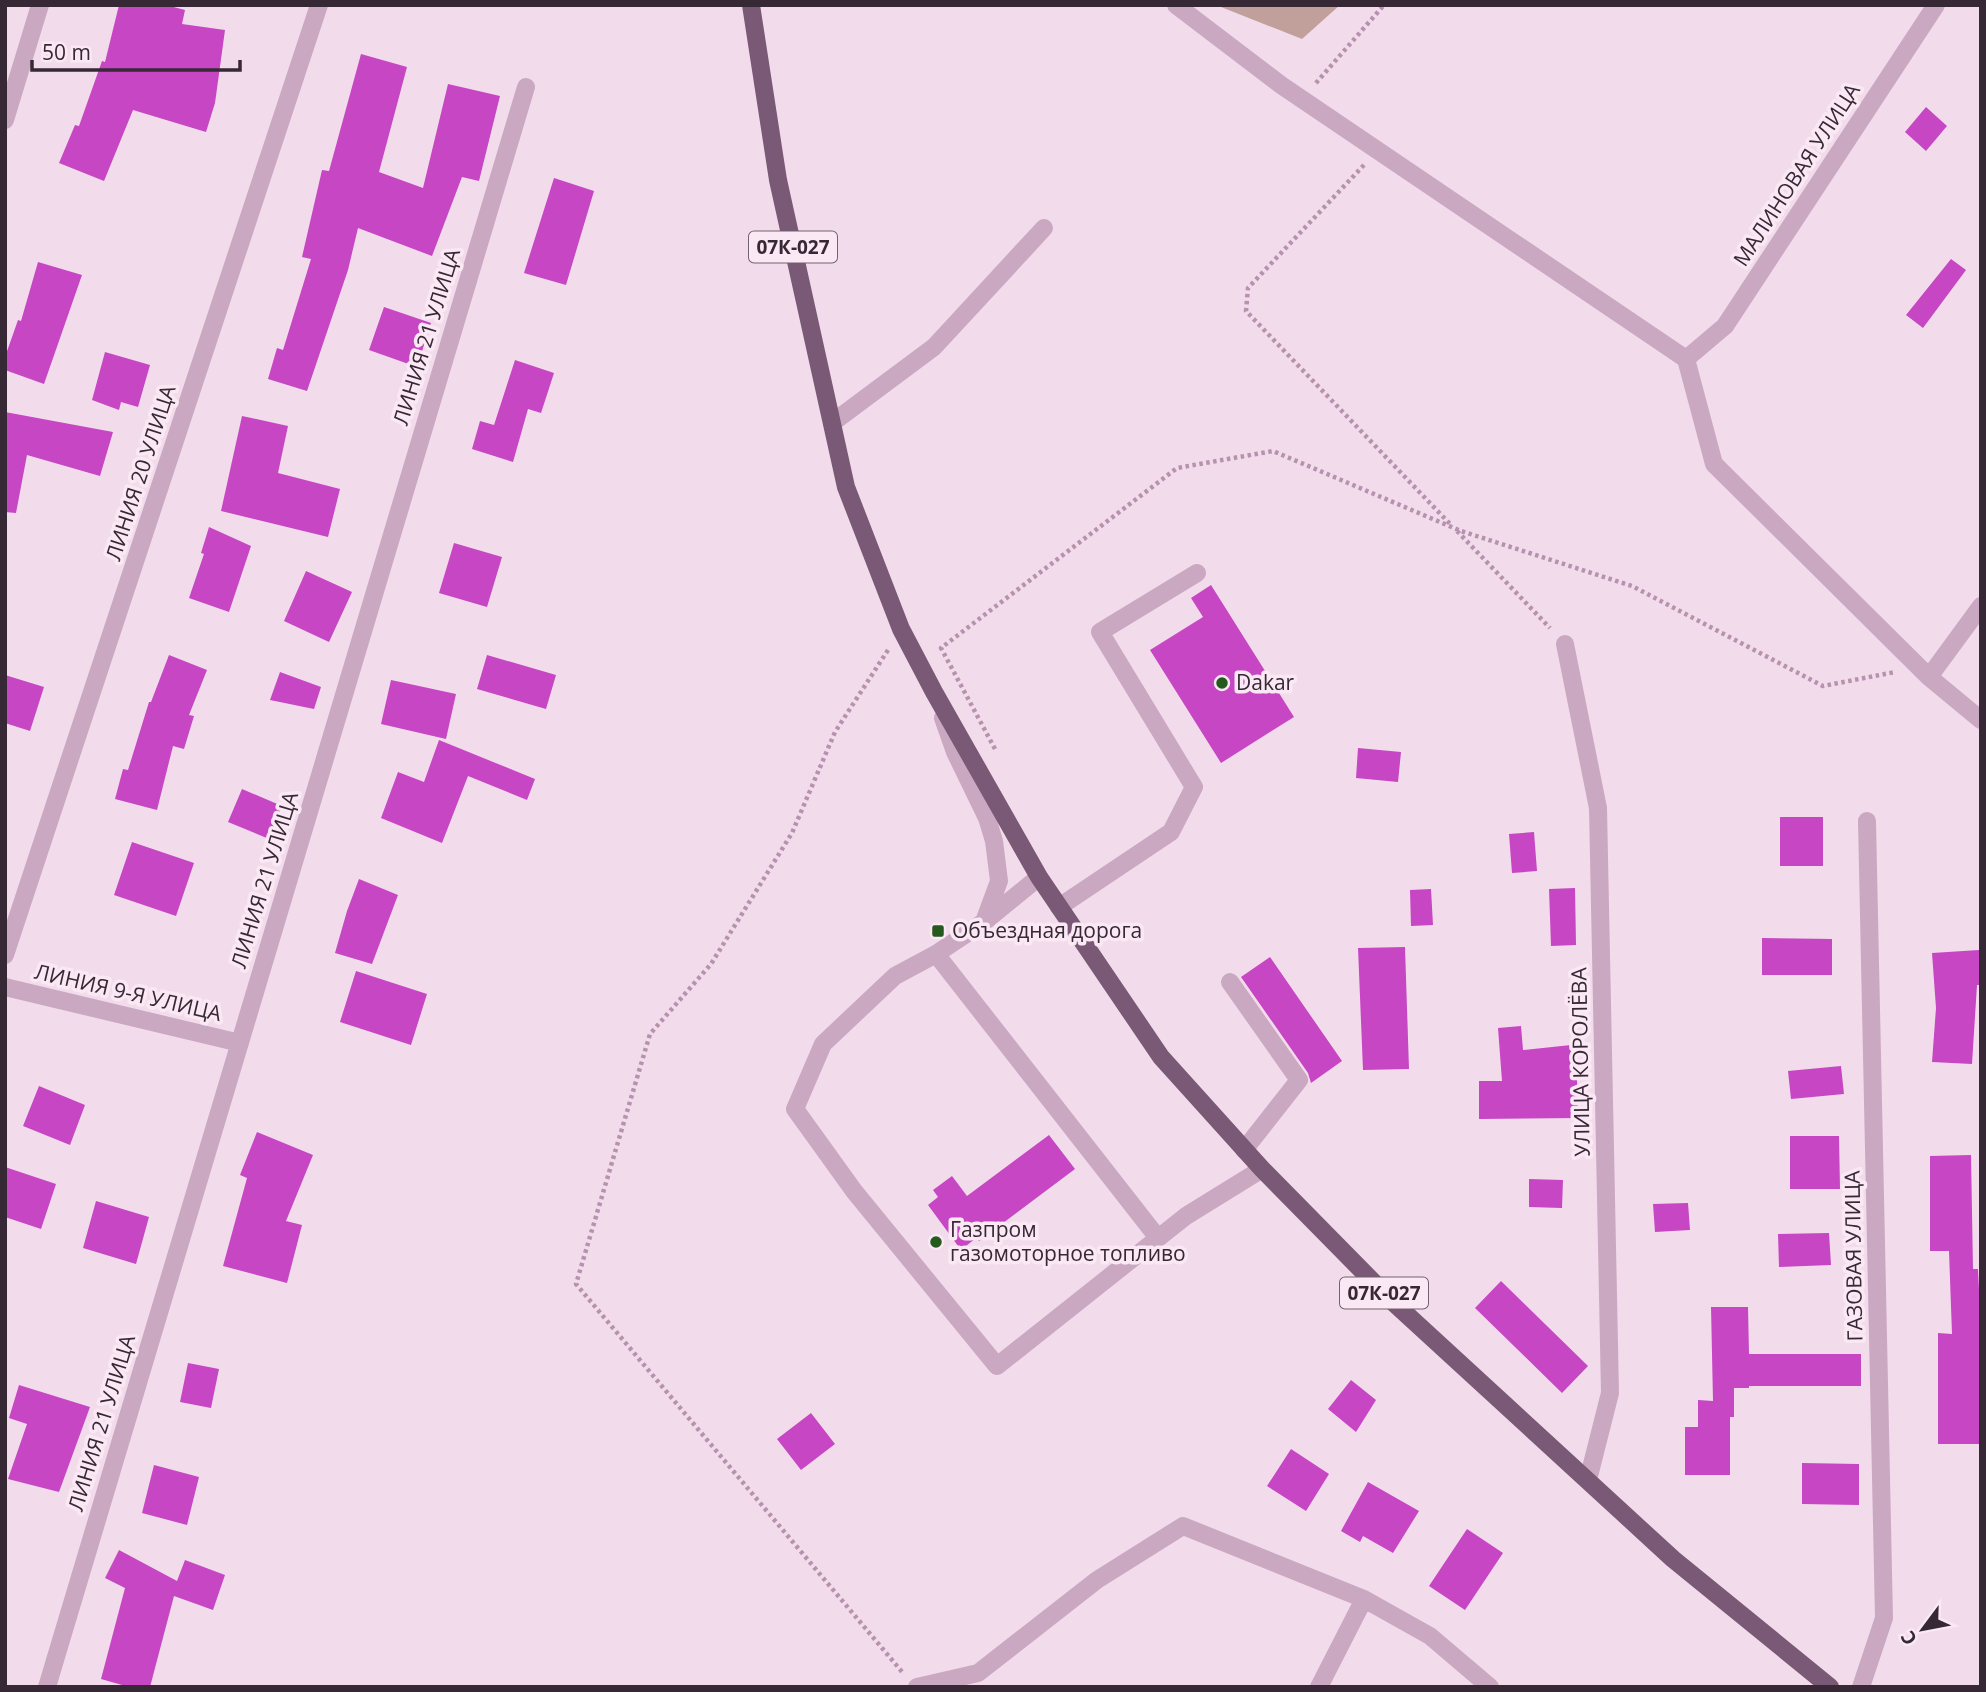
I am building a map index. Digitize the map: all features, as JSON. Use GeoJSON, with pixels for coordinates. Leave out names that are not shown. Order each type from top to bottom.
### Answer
{"type":"FeatureCollection","features":[{"type":"Feature","properties":{"kind":"main road","name":"07К-027"},"geometry":{"type":"LineString","coordinates":[[751,5],[778,180],[846,487],[901,629],[1039,877],[1161,1056],[1262,1169],[1393,1302],[1673,1559],[1830,1687]]}},
{"type":"Feature","properties":{"kind":"street"},"geometry":{"type":"LineString","coordinates":[[5,120],[11,82],[40,5]]}},
{"type":"Feature","properties":{"kind":"street","name":"ЛИНИЯ 20 УЛИЦА"},"geometry":{"type":"LineString","coordinates":[[5,955],[319,5]]}},
{"type":"Feature","properties":{"kind":"street"},"geometry":{"type":"LineString","coordinates":[[1176,5],[1302,99],[1686,359],[1714,464],[1924,673],[1981,720]]}},
{"type":"Feature","properties":{"kind":"street","name":"МАЛИНОВАЯ УЛИЦА"},"geometry":{"type":"LineString","coordinates":[[1686,359],[1725,326],[1936,5]]}},
{"type":"Feature","properties":{"kind":"street","name":"ЛИНИЯ 21 УЛИЦА"},"geometry":{"type":"LineString","coordinates":[[47,1687],[526,86]]}},
{"type":"Feature","properties":{"kind":"street"},"geometry":{"type":"LineString","coordinates":[[832,423],[934,347],[1044,228]]}},
{"type":"Feature","properties":{"kind":"street"},"geometry":{"type":"LineString","coordinates":[[1059,907],[1171,832],[1195,787],[1100,632],[1197,573]]}},
{"type":"Feature","properties":{"kind":"street"},"geometry":{"type":"LineString","coordinates":[[1924,673],[1981,606]]}},
{"type":"Feature","properties":{"kind":"street","name":"УЛИЦА КОРОЛЁВА"},"geometry":{"type":"LineString","coordinates":[[1565,644],[1598,808],[1610,1394],[1588,1480]]}},
{"type":"Feature","properties":{"kind":"street"},"geometry":{"type":"LineString","coordinates":[[934,692],[994,841],[999,881],[984,922]]}},
{"type":"Feature","properties":{"kind":"street","name":"ГАЗОВАЯ УЛИЦА"},"geometry":{"type":"LineString","coordinates":[[1861,1687],[1884,1618],[1867,821]]}},
{"type":"Feature","properties":{"kind":"street"},"geometry":{"type":"LineString","coordinates":[[1039,877],[984,922],[936,954],[895,976],[823,1044],[795,1109],[854,1191],[997,1366],[1186,1216],[1262,1169]]}},
{"type":"Feature","properties":{"kind":"street"},"geometry":{"type":"LineString","coordinates":[[936,954],[1158,1238]]}},
{"type":"Feature","properties":{"kind":"street"},"geometry":{"type":"LineString","coordinates":[[1230,982],[1299,1080],[1244,1150]]}},
{"type":"Feature","properties":{"kind":"street","name":"ЛИНИЯ 9-Я УЛИЦА"},"geometry":{"type":"LineString","coordinates":[[5,987],[240,1043]]}},
{"type":"Feature","properties":{"kind":"street"},"geometry":{"type":"LineString","coordinates":[[912,1681],[978,1673],[1097,1580],[1183,1526],[1364,1598],[1430,1636],[1490,1687]]}},
{"type":"Feature","properties":{"kind":"street"},"geometry":{"type":"LineString","coordinates":[[1319,1687],[1364,1598]]}},
{"type":"Feature","properties":{"kind":"path"},"geometry":{"type":"LineString","coordinates":[[1302,99],[1384,5]]}},
{"type":"Feature","properties":{"kind":"path"},"geometry":{"type":"LineString","coordinates":[[1377,151],[1248,288],[1246,311],[1565,644]]}},
{"type":"Feature","properties":{"kind":"path"},"geometry":{"type":"LineString","coordinates":[[999,755],[941,648],[1177,468],[1273,451],[1454,528],[1632,586],[1823,686],[1924,673]]}},
{"type":"Feature","properties":{"kind":"path"},"geometry":{"type":"LineString","coordinates":[[901,629],[835,733],[792,833],[711,964],[650,1034],[576,1284],[912,1681]]}},
{"type":"Feature","properties":{"kind":"shaded area"},"geometry":{"type":"Polygon","coordinates":[[[1216,5],[1340,5],[1302,39],[1216,5]]]}},
{"type":"Feature","properties":{"kind":"building"},"geometry":{"type":"Polygon","coordinates":[[[119,5],[166,5],[185,10],[182,24],[225,30],[215,103],[206,132],[133,110],[104,181],[59,163],[75,125],[79,126],[102,61],[105,62],[119,5]]]}},
{"type":"Feature","properties":{"kind":"building"},"geometry":{"type":"Polygon","coordinates":[[[361,54],[407,67],[379,172],[423,188],[448,84],[500,96],[479,181],[462,177],[432,256],[358,228],[348,270],[307,391],[268,379],[277,348],[283,350],[311,259],[302,257],[322,170],[329,171],[361,54]]]}},
{"type":"Feature","properties":{"kind":"building"},"geometry":{"type":"Polygon","coordinates":[[[1926,107],[1947,126],[1926,151],[1905,132],[1926,107]]]}},
{"type":"Feature","properties":{"kind":"building"},"geometry":{"type":"Polygon","coordinates":[[[554,178],[594,191],[566,285],[524,273],[554,178]]]}},
{"type":"Feature","properties":{"kind":"building"},"geometry":{"type":"Polygon","coordinates":[[[1951,259],[1966,270],[1923,328],[1906,315],[1951,259]]]}},
{"type":"Feature","properties":{"kind":"building"},"geometry":{"type":"Polygon","coordinates":[[[38,262],[82,275],[44,384],[5,370],[5,357],[18,320],[21,321],[38,262]]]}},
{"type":"Feature","properties":{"kind":"building"},"geometry":{"type":"Polygon","coordinates":[[[384,307],[431,323],[417,367],[369,350],[384,307]]]}},
{"type":"Feature","properties":{"kind":"building"},"geometry":{"type":"Polygon","coordinates":[[[105,352],[150,365],[138,407],[121,402],[119,410],[92,400],[105,352]]]}},
{"type":"Feature","properties":{"kind":"building"},"geometry":{"type":"Polygon","coordinates":[[[515,360],[554,373],[541,413],[528,409],[513,462],[472,449],[480,421],[494,425],[515,360]]]}},
{"type":"Feature","properties":{"kind":"building"},"geometry":{"type":"Polygon","coordinates":[[[5,412],[113,432],[100,476],[27,455],[16,513],[5,512],[5,412]]]}},
{"type":"Feature","properties":{"kind":"building"},"geometry":{"type":"Polygon","coordinates":[[[242,416],[288,426],[278,473],[340,489],[328,537],[221,511],[242,416]]]}},
{"type":"Feature","properties":{"kind":"building"},"geometry":{"type":"Polygon","coordinates":[[[209,527],[251,546],[229,612],[189,598],[204,554],[201,553],[209,527]]]}},
{"type":"Feature","properties":{"kind":"building"},"geometry":{"type":"Polygon","coordinates":[[[454,543],[502,557],[487,607],[439,593],[454,543]]]}},
{"type":"Feature","properties":{"kind":"building"},"geometry":{"type":"Polygon","coordinates":[[[306,571],[352,592],[329,642],[284,621],[306,571]]]}},
{"type":"Feature","properties":{"kind":"building","name":"Dakar"},"geometry":{"type":"Polygon","coordinates":[[[1211,585],[1294,717],[1221,763],[1150,650],[1203,617],[1191,598],[1211,585]]]}},
{"type":"Feature","properties":{"kind":"building"},"geometry":{"type":"Polygon","coordinates":[[[169,655],[207,670],[189,715],[194,716],[184,749],[173,746],[157,810],[115,799],[123,769],[128,770],[149,702],[169,655]]]}},
{"type":"Feature","properties":{"kind":"building"},"geometry":{"type":"Polygon","coordinates":[[[487,655],[556,675],[546,709],[477,689],[487,655]]]}},
{"type":"Feature","properties":{"kind":"building"},"geometry":{"type":"Polygon","coordinates":[[[280,672],[321,687],[314,709],[270,700],[280,672]]]}},
{"type":"Feature","properties":{"kind":"building"},"geometry":{"type":"Polygon","coordinates":[[[5,675],[44,687],[30,731],[5,723],[5,675]]]}},
{"type":"Feature","properties":{"kind":"building"},"geometry":{"type":"Polygon","coordinates":[[[391,680],[456,694],[446,739],[381,724],[391,680]]]}},
{"type":"Feature","properties":{"kind":"building"},"geometry":{"type":"Polygon","coordinates":[[[439,740],[535,779],[527,800],[468,776],[442,843],[381,818],[398,772],[424,782],[439,740]]]}},
{"type":"Feature","properties":{"kind":"building"},"geometry":{"type":"Polygon","coordinates":[[[1358,748],[1401,752],[1398,782],[1356,778],[1358,748]]]}},
{"type":"Feature","properties":{"kind":"building"},"geometry":{"type":"Polygon","coordinates":[[[242,789],[282,806],[269,839],[228,822],[242,789]]]}},
{"type":"Feature","properties":{"kind":"building"},"geometry":{"type":"Polygon","coordinates":[[[1780,817],[1823,817],[1823,866],[1780,866],[1780,817]]]}},
{"type":"Feature","properties":{"kind":"building"},"geometry":{"type":"Polygon","coordinates":[[[1534,832],[1537,871],[1512,873],[1509,834],[1534,832]]]}},
{"type":"Feature","properties":{"kind":"building"},"geometry":{"type":"Polygon","coordinates":[[[132,842],[194,863],[176,916],[114,895],[132,842]]]}},
{"type":"Feature","properties":{"kind":"building"},"geometry":{"type":"Polygon","coordinates":[[[359,879],[398,895],[372,964],[335,953],[359,879]]]}},
{"type":"Feature","properties":{"kind":"building"},"geometry":{"type":"Polygon","coordinates":[[[1575,888],[1576,945],[1551,946],[1549,889],[1575,888]]]}},
{"type":"Feature","properties":{"kind":"building"},"geometry":{"type":"Polygon","coordinates":[[[1431,889],[1433,925],[1411,926],[1410,890],[1431,889]]]}},
{"type":"Feature","properties":{"kind":"building"},"geometry":{"type":"Polygon","coordinates":[[[1762,938],[1832,939],[1832,975],[1762,975],[1762,938]]]}},
{"type":"Feature","properties":{"kind":"building"},"geometry":{"type":"Polygon","coordinates":[[[1405,947],[1409,1069],[1363,1070],[1358,948],[1405,947]]]}},
{"type":"Feature","properties":{"kind":"building"},"geometry":{"type":"Polygon","coordinates":[[[1979,950],[1981,985],[1977,985],[1972,1064],[1932,1062],[1936,1008],[1932,953],[1979,950]]]}},
{"type":"Feature","properties":{"kind":"building"},"geometry":{"type":"Polygon","coordinates":[[[1270,957],[1342,1061],[1311,1083],[1308,1073],[1241,977],[1270,957]]]}},
{"type":"Feature","properties":{"kind":"building"},"geometry":{"type":"Polygon","coordinates":[[[356,971],[427,994],[411,1045],[340,1022],[356,971]]]}},
{"type":"Feature","properties":{"kind":"building"},"geometry":{"type":"Polygon","coordinates":[[[1521,1026],[1523,1050],[1571,1045],[1577,1080],[1578,1118],[1479,1119],[1479,1081],[1502,1081],[1498,1028],[1521,1026]]]}},
{"type":"Feature","properties":{"kind":"building"},"geometry":{"type":"Polygon","coordinates":[[[1841,1066],[1844,1094],[1791,1099],[1788,1071],[1841,1066]]]}},
{"type":"Feature","properties":{"kind":"building"},"geometry":{"type":"Polygon","coordinates":[[[39,1086],[85,1105],[70,1145],[23,1126],[39,1086]]]}},
{"type":"Feature","properties":{"kind":"building"},"geometry":{"type":"Polygon","coordinates":[[[257,1132],[313,1155],[286,1221],[302,1225],[287,1283],[223,1266],[247,1178],[240,1175],[257,1132]]]}},
{"type":"Feature","properties":{"kind":"building"},"geometry":{"type":"Polygon","coordinates":[[[1049,1135],[1075,1169],[979,1241],[976,1238],[961,1250],[928,1205],[938,1197],[933,1190],[952,1176],[967,1196],[1049,1135]]]}},
{"type":"Feature","properties":{"kind":"building"},"geometry":{"type":"Polygon","coordinates":[[[1790,1136],[1839,1136],[1840,1189],[1790,1189],[1790,1136]]]}},
{"type":"Feature","properties":{"kind":"building"},"geometry":{"type":"Polygon","coordinates":[[[1971,1155],[1973,1269],[1978,1269],[1981,1330],[1981,1444],[1938,1444],[1938,1333],[1952,1334],[1949,1251],[1930,1251],[1930,1156],[1971,1155]]]}},
{"type":"Feature","properties":{"kind":"building"},"geometry":{"type":"Polygon","coordinates":[[[5,1167],[56,1184],[41,1229],[5,1217],[5,1167]]]}},
{"type":"Feature","properties":{"kind":"building"},"geometry":{"type":"Polygon","coordinates":[[[1529,1179],[1563,1180],[1562,1208],[1529,1207],[1529,1179]]]}},
{"type":"Feature","properties":{"kind":"building"},"geometry":{"type":"Polygon","coordinates":[[[96,1201],[149,1217],[136,1264],[83,1248],[96,1201]]]}},
{"type":"Feature","properties":{"kind":"building"},"geometry":{"type":"Polygon","coordinates":[[[1688,1203],[1690,1230],[1655,1232],[1653,1204],[1688,1203]]]}},
{"type":"Feature","properties":{"kind":"building"},"geometry":{"type":"Polygon","coordinates":[[[1829,1233],[1831,1265],[1779,1267],[1778,1234],[1829,1233]]]}},
{"type":"Feature","properties":{"kind":"building"},"geometry":{"type":"Polygon","coordinates":[[[1501,1281],[1588,1366],[1562,1393],[1475,1308],[1501,1281]]]}},
{"type":"Feature","properties":{"kind":"building"},"geometry":{"type":"Polygon","coordinates":[[[1711,1307],[1748,1307],[1749,1354],[1861,1354],[1861,1386],[1734,1388],[1734,1417],[1730,1417],[1730,1475],[1685,1475],[1685,1427],[1698,1427],[1698,1400],[1713,1401],[1711,1307]]]}},
{"type":"Feature","properties":{"kind":"building"},"geometry":{"type":"Polygon","coordinates":[[[188,1363],[219,1369],[211,1408],[180,1402],[188,1363]]]}},
{"type":"Feature","properties":{"kind":"building"},"geometry":{"type":"Polygon","coordinates":[[[1351,1380],[1376,1400],[1356,1432],[1328,1409],[1351,1380]]]}},
{"type":"Feature","properties":{"kind":"building"},"geometry":{"type":"Polygon","coordinates":[[[19,1385],[90,1407],[59,1492],[8,1479],[27,1424],[9,1418],[19,1385]]]}},
{"type":"Feature","properties":{"kind":"building"},"geometry":{"type":"Polygon","coordinates":[[[811,1413],[835,1444],[801,1470],[777,1439],[811,1413]]]}},
{"type":"Feature","properties":{"kind":"building"},"geometry":{"type":"Polygon","coordinates":[[[1291,1449],[1329,1474],[1306,1511],[1267,1486],[1291,1449]]]}},
{"type":"Feature","properties":{"kind":"building"},"geometry":{"type":"Polygon","coordinates":[[[1802,1463],[1859,1464],[1859,1505],[1802,1504],[1802,1463]]]}},
{"type":"Feature","properties":{"kind":"building"},"geometry":{"type":"Polygon","coordinates":[[[154,1465],[199,1477],[187,1525],[142,1513],[154,1465]]]}},
{"type":"Feature","properties":{"kind":"building"},"geometry":{"type":"Polygon","coordinates":[[[1368,1482],[1419,1511],[1393,1553],[1363,1536],[1360,1542],[1341,1531],[1368,1482]]]}},
{"type":"Feature","properties":{"kind":"building"},"geometry":{"type":"Polygon","coordinates":[[[1467,1529],[1503,1553],[1465,1610],[1429,1586],[1467,1529]]]}},
{"type":"Feature","properties":{"kind":"building"},"geometry":{"type":"Polygon","coordinates":[[[119,1550],[177,1581],[185,1560],[225,1575],[213,1610],[174,1596],[150,1687],[129,1687],[101,1679],[125,1588],[105,1578],[119,1550]]]}},
{"type":"Feature","properties":{"kind":"place","name":"Dakar"},"geometry":{"type":"Point","coordinates":[1222,683]}},
{"type":"Feature","properties":{"kind":"place","name":"Объездная дорога"},"geometry":{"type":"Point","coordinates":[938,931]}},
{"type":"Feature","properties":{"kind":"place","name":"Газпром газомоторное топливо"},"geometry":{"type":"Point","coordinates":[936,1242]}}]}
